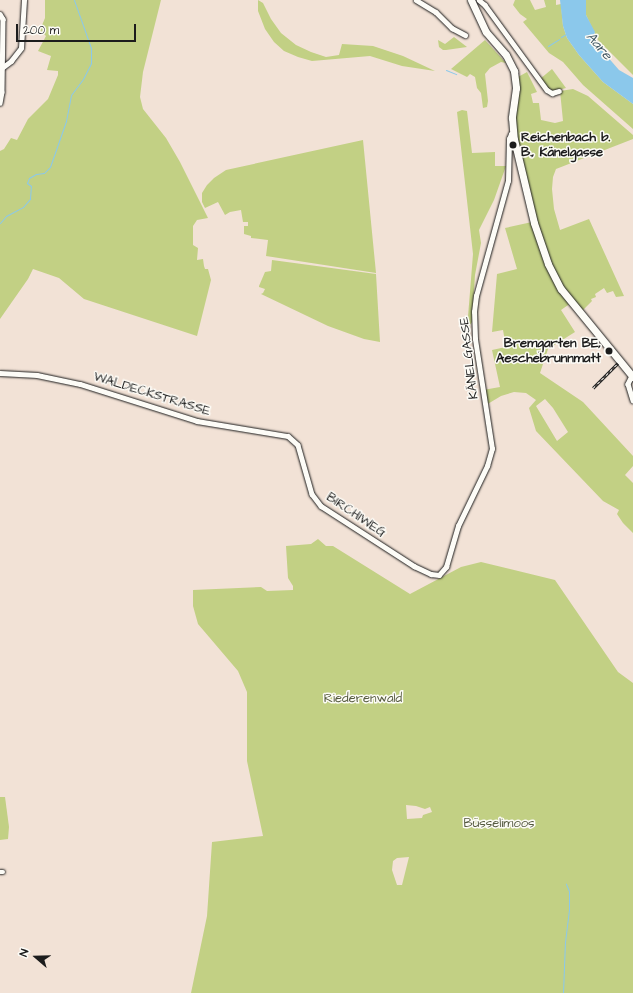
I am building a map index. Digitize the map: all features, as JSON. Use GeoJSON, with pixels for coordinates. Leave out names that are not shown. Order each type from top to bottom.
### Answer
{"type":"FeatureCollection","features":[{"type":"Feature","properties":{"kind":"street"},"geometry":{"type":"LineString","coordinates":[[2,67],[17,55],[21,48],[24,0]]}},
{"type":"Feature","properties":{"kind":"street"},"geometry":{"type":"LineString","coordinates":[[416,0],[436,12],[452,28],[465,35]]}},
{"type":"Feature","properties":{"kind":"street"},"geometry":{"type":"LineString","coordinates":[[471,0],[486,32],[506,55],[512,67],[516,82],[512,118],[513,133],[534,223],[548,264],[556,282],[633,376],[628,384],[633,400]]}},
{"type":"Feature","properties":{"kind":"street"},"geometry":{"type":"LineString","coordinates":[[479,0],[484,4],[547,90],[551,93],[559,90]]}},
{"type":"Feature","properties":{"kind":"street"},"geometry":{"type":"LineString","coordinates":[[0,14],[4,19],[2,92],[0,103]]}},
{"type":"Feature","properties":{"kind":"street","name":"KÄNELGASSE"},"geometry":{"type":"LineString","coordinates":[[439,575],[446,567],[458,526],[487,466],[492,449],[475,339],[474,312],[476,296],[508,182],[509,139],[510,134],[513,133]]}},
{"type":"Feature","properties":{"kind":"street","name":"WALDECKSTRASSE"},"geometry":{"type":"LineString","coordinates":[[0,373],[33,375],[80,384],[197,421],[282,434],[297,442]]}},
{"type":"Feature","properties":{"kind":"street","name":"BIRCHIWEG"},"geometry":{"type":"LineString","coordinates":[[297,442],[312,494],[321,506],[414,566],[431,574],[439,575]]}},
{"type":"Feature","properties":{"kind":"green space"},"geometry":{"type":"Polygon","coordinates":[[[45,0],[161,0],[143,72],[140,97],[143,109],[166,138],[180,162],[208,218],[197,220],[193,226],[193,245],[198,248],[197,260],[203,259],[205,269],[208,269],[211,280],[197,336],[84,299],[59,278],[33,269],[28,279],[0,319],[0,151],[4,149],[11,138],[17,140],[28,119],[48,99],[58,75],[58,71],[47,70],[51,56],[38,51],[46,36],[40,30],[45,18],[45,0]]]}},
{"type":"Feature","properties":{"kind":"green space"},"geometry":{"type":"Polygon","coordinates":[[[258,0],[263,3],[271,19],[281,33],[296,45],[311,52],[326,57],[339,55],[342,44],[373,46],[403,56],[435,71],[402,66],[370,56],[312,61],[298,57],[284,51],[274,42],[265,29],[258,11],[258,0]]]}},
{"type":"Feature","properties":{"kind":"green space"},"geometry":{"type":"Polygon","coordinates":[[[515,0],[530,0],[535,10],[546,7],[544,0],[556,0],[556,5],[561,4],[563,26],[567,38],[579,55],[603,82],[633,104],[633,129],[583,85],[563,62],[549,53],[523,22],[527,19],[520,14],[513,5],[515,0]]]}},
{"type":"Feature","properties":{"kind":"green space"},"geometry":{"type":"Polygon","coordinates":[[[586,0],[633,0],[633,75],[598,40],[586,15],[586,0]]]}},
{"type":"Feature","properties":{"kind":"green space"},"geometry":{"type":"Polygon","coordinates":[[[454,37],[467,47],[443,50],[439,47],[438,40],[445,44],[454,37]]]}},
{"type":"Feature","properties":{"kind":"green space"},"geometry":{"type":"Polygon","coordinates":[[[485,40],[506,63],[501,62],[490,68],[485,74],[488,101],[487,107],[483,108],[481,93],[477,88],[475,77],[470,74],[467,77],[451,69],[485,40]]]}},
{"type":"Feature","properties":{"kind":"green space"},"geometry":{"type":"Polygon","coordinates":[[[552,69],[566,88],[551,92],[540,79],[552,69]]]}},
{"type":"Feature","properties":{"kind":"green space"},"geometry":{"type":"Polygon","coordinates":[[[527,72],[537,92],[531,94],[533,103],[539,103],[541,120],[555,123],[563,121],[560,91],[573,89],[588,96],[633,135],[633,139],[556,169],[553,177],[552,189],[554,209],[560,230],[589,219],[624,296],[616,297],[613,291],[607,293],[604,288],[595,294],[596,297],[591,299],[592,301],[582,311],[555,277],[541,238],[514,125],[518,77],[527,72]]]}},
{"type":"Feature","properties":{"kind":"green space"},"geometry":{"type":"Polygon","coordinates":[[[462,110],[467,111],[472,153],[495,152],[495,166],[506,166],[494,200],[479,230],[481,243],[475,275],[472,322],[467,329],[473,254],[457,112],[462,110]]]}},
{"type":"Feature","properties":{"kind":"green space"},"geometry":{"type":"Polygon","coordinates":[[[363,140],[376,273],[266,256],[268,240],[251,238],[251,236],[244,234],[244,226],[248,226],[248,222],[243,222],[241,210],[230,212],[225,215],[218,202],[205,208],[202,202],[202,193],[207,185],[226,170],[363,140]]]}},
{"type":"Feature","properties":{"kind":"green space"},"geometry":{"type":"Polygon","coordinates":[[[532,222],[546,265],[571,303],[561,310],[575,332],[548,349],[540,373],[583,402],[633,456],[633,466],[625,475],[633,483],[633,533],[623,523],[617,514],[619,510],[603,501],[536,431],[529,408],[536,400],[526,393],[514,392],[501,396],[486,405],[483,390],[500,387],[492,350],[506,347],[503,330],[492,332],[497,274],[517,269],[505,228],[532,222]],[[545,399],[536,406],[557,441],[568,432],[553,408],[545,399]]]}},
{"type":"Feature","properties":{"kind":"green space"},"geometry":{"type":"Polygon","coordinates":[[[272,260],[376,274],[380,342],[364,339],[328,326],[261,294],[265,289],[259,286],[265,272],[271,271],[272,260]]]}},
{"type":"Feature","properties":{"kind":"green space","name":"Riederenwald"},"geometry":{"type":"Polygon","coordinates":[[[318,539],[326,546],[333,546],[410,594],[461,567],[481,562],[555,580],[618,672],[633,683],[633,993],[191,993],[207,916],[212,842],[263,836],[247,761],[247,692],[238,671],[198,624],[193,606],[193,590],[261,587],[267,591],[293,590],[293,586],[288,578],[286,546],[311,544],[318,539]],[[406,805],[407,819],[422,818],[423,815],[432,812],[430,807],[425,809],[406,805]],[[409,857],[397,858],[393,861],[392,870],[397,885],[402,885],[409,857]]]}},
{"type":"Feature","properties":{"kind":"green space"},"geometry":{"type":"Polygon","coordinates":[[[0,797],[5,797],[9,827],[8,839],[0,840],[0,797]]]}},
{"type":"Feature","properties":{"kind":"water"},"geometry":{"type":"Polygon","coordinates":[[[560,0],[586,0],[586,15],[595,32],[593,38],[619,70],[633,78],[633,104],[603,82],[579,55],[567,38],[563,26],[560,0]]]}},
{"type":"Feature","properties":{"kind":"waterway"},"geometry":{"type":"LineString","coordinates":[[0,223],[6,216],[23,207],[30,199],[31,186],[27,183],[29,178],[36,174],[44,173],[50,167],[66,121],[71,95],[83,79],[91,63],[91,48],[74,0]]}},
{"type":"Feature","properties":{"kind":"waterway"},"geometry":{"type":"LineString","coordinates":[[561,37],[566,34]]}},
{"type":"Feature","properties":{"kind":"waterway"},"geometry":{"type":"LineString","coordinates":[[548,46],[559,39]]}},
{"type":"Feature","properties":{"kind":"waterway"},"geometry":{"type":"LineString","coordinates":[[446,70],[456,74]]}},
{"type":"Feature","properties":{"kind":"waterway"},"geometry":{"type":"LineString","coordinates":[[563,993],[565,942],[569,910],[569,891],[566,884]]}},
{"type":"Feature","properties":{"kind":"railway"},"geometry":{"type":"LineString","coordinates":[[593,388],[618,363]]}},
{"type":"Feature","properties":{"kind":"place","name":"Reichenbach b. B., Känelgasse"},"geometry":{"type":"Point","coordinates":[513,145]}},
{"type":"Feature","properties":{"kind":"place","name":"Bremgarten BE, Aeschebrunnmatt"},"geometry":{"type":"Point","coordinates":[609,351]}},
{"type":"Feature","properties":{"kind":"water label","name":"Aare"},"geometry":{"type":"Point","coordinates":[599,46]}},
{"type":"Feature","properties":{"kind":"park label","name":"Büsselimoos"},"geometry":{"type":"Point","coordinates":[499,823]}}]}
